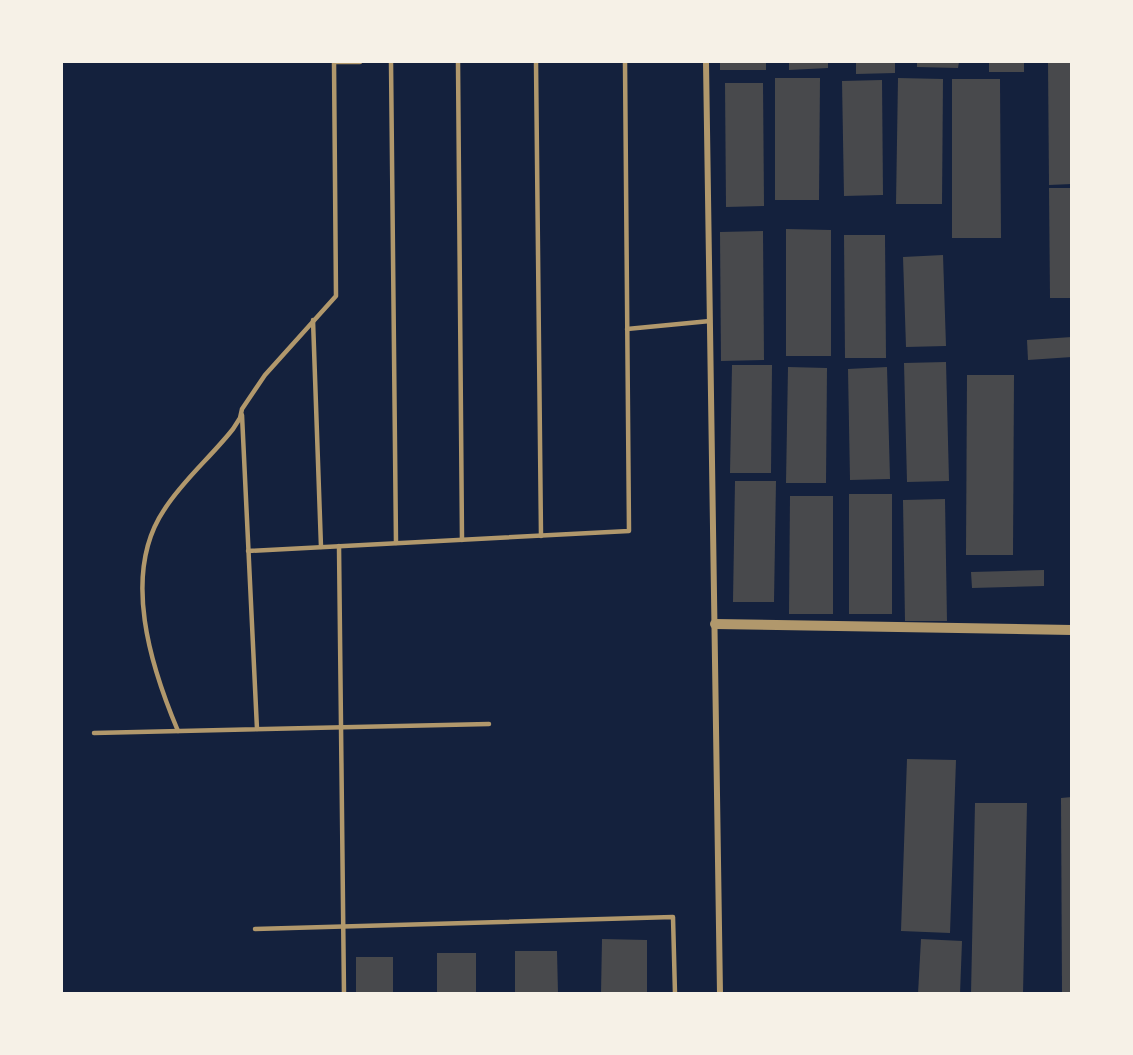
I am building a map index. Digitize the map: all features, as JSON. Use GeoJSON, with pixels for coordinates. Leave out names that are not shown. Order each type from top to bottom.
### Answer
{"type":"FeatureCollection","features":[{"type":"Feature","properties":{"kind":"street"},"geometry":{"type":"LineString","coordinates":[[706,62],[720,993]]}},
{"type":"Feature","properties":{"kind":"street"},"geometry":{"type":"LineString","coordinates":[[715,624],[1071,630]]}},
{"type":"Feature","properties":{"kind":"lane"},"geometry":{"type":"LineString","coordinates":[[178,731],[159,683],[146,632],[143,589],[146,556],[153,528],[163,510],[233,429],[240,418],[242,409],[271,367],[336,296],[334,62],[360,62]]}},
{"type":"Feature","properties":{"kind":"lane"},"geometry":{"type":"LineString","coordinates":[[392,62],[396,543]]}},
{"type":"Feature","properties":{"kind":"lane"},"geometry":{"type":"LineString","coordinates":[[458,62],[462,540]]}},
{"type":"Feature","properties":{"kind":"lane"},"geometry":{"type":"LineString","coordinates":[[537,62],[541,536]]}},
{"type":"Feature","properties":{"kind":"lane"},"geometry":{"type":"LineString","coordinates":[[248,550],[629,531],[625,62]]}},
{"type":"Feature","properties":{"kind":"lane"},"geometry":{"type":"LineString","coordinates":[[313,320],[321,547]]}},
{"type":"Feature","properties":{"kind":"lane"},"geometry":{"type":"LineString","coordinates":[[627,329],[710,321]]}},
{"type":"Feature","properties":{"kind":"lane"},"geometry":{"type":"LineString","coordinates":[[242,409],[257,729]]}},
{"type":"Feature","properties":{"kind":"lane"},"geometry":{"type":"LineString","coordinates":[[339,546],[344,993]]}},
{"type":"Feature","properties":{"kind":"lane"},"geometry":{"type":"LineString","coordinates":[[94,734],[489,724]]}},
{"type":"Feature","properties":{"kind":"lane"},"geometry":{"type":"LineString","coordinates":[[255,929],[672,917],[675,993]]}},
{"type":"Feature","properties":{"kind":"building"},"geometry":{"type":"Polygon","coordinates":[[[720,62],[766,62],[766,70],[720,70],[720,62]]]}},
{"type":"Feature","properties":{"kind":"building"},"geometry":{"type":"Polygon","coordinates":[[[789,62],[828,62],[828,68],[789,70],[789,62]]]}},
{"type":"Feature","properties":{"kind":"building"},"geometry":{"type":"Polygon","coordinates":[[[856,62],[895,62],[895,73],[856,74],[856,62]]]}},
{"type":"Feature","properties":{"kind":"building"},"geometry":{"type":"Polygon","coordinates":[[[917,62],[959,62],[958,68],[917,67],[917,62]]]}},
{"type":"Feature","properties":{"kind":"building"},"geometry":{"type":"Polygon","coordinates":[[[989,62],[1024,62],[1024,72],[989,72],[989,62]]]}},
{"type":"Feature","properties":{"kind":"building"},"geometry":{"type":"Polygon","coordinates":[[[1048,62],[1072,62],[1072,184],[1049,185],[1048,62]]]}},
{"type":"Feature","properties":{"kind":"building"},"geometry":{"type":"Polygon","coordinates":[[[775,78],[820,78],[819,200],[775,200],[775,78]]]}},
{"type":"Feature","properties":{"kind":"building"},"geometry":{"type":"Polygon","coordinates":[[[898,78],[943,79],[942,204],[896,204],[898,78]]]}},
{"type":"Feature","properties":{"kind":"building"},"geometry":{"type":"Polygon","coordinates":[[[952,79],[1000,79],[1001,238],[952,238],[952,79]]]}},
{"type":"Feature","properties":{"kind":"building"},"geometry":{"type":"Polygon","coordinates":[[[882,80],[883,195],[844,196],[842,81],[882,80]]]}},
{"type":"Feature","properties":{"kind":"building"},"geometry":{"type":"Polygon","coordinates":[[[725,83],[763,83],[764,206],[726,207],[725,83]]]}},
{"type":"Feature","properties":{"kind":"building"},"geometry":{"type":"Polygon","coordinates":[[[1049,188],[1072,188],[1072,298],[1050,298],[1049,188]]]}},
{"type":"Feature","properties":{"kind":"building"},"geometry":{"type":"Polygon","coordinates":[[[786,229],[831,230],[831,356],[786,356],[786,229]]]}},
{"type":"Feature","properties":{"kind":"building"},"geometry":{"type":"Polygon","coordinates":[[[763,231],[764,360],[721,361],[720,232],[763,231]]]}},
{"type":"Feature","properties":{"kind":"building"},"geometry":{"type":"Polygon","coordinates":[[[844,235],[885,235],[886,358],[845,358],[844,235]]]}},
{"type":"Feature","properties":{"kind":"building"},"geometry":{"type":"Polygon","coordinates":[[[943,255],[946,346],[906,347],[903,257],[943,255]]]}},
{"type":"Feature","properties":{"kind":"building"},"geometry":{"type":"Polygon","coordinates":[[[1072,337],[1072,357],[1028,360],[1027,340],[1072,337]]]}},
{"type":"Feature","properties":{"kind":"building"},"geometry":{"type":"Polygon","coordinates":[[[946,362],[949,481],[907,482],[904,363],[946,362]]]}},
{"type":"Feature","properties":{"kind":"building"},"geometry":{"type":"Polygon","coordinates":[[[732,365],[772,365],[771,473],[730,473],[732,365]]]}},
{"type":"Feature","properties":{"kind":"building"},"geometry":{"type":"Polygon","coordinates":[[[788,367],[827,368],[826,483],[786,483],[788,367]]]}},
{"type":"Feature","properties":{"kind":"building"},"geometry":{"type":"Polygon","coordinates":[[[887,367],[890,479],[850,480],[848,369],[887,367]]]}},
{"type":"Feature","properties":{"kind":"building"},"geometry":{"type":"Polygon","coordinates":[[[967,375],[1014,375],[1013,555],[966,555],[967,375]]]}},
{"type":"Feature","properties":{"kind":"building"},"geometry":{"type":"Polygon","coordinates":[[[735,481],[776,481],[774,602],[733,602],[735,481]]]}},
{"type":"Feature","properties":{"kind":"building"},"geometry":{"type":"Polygon","coordinates":[[[849,494],[892,494],[892,614],[849,614],[849,494]]]}},
{"type":"Feature","properties":{"kind":"building"},"geometry":{"type":"Polygon","coordinates":[[[790,496],[833,496],[833,614],[789,614],[790,496]]]}},
{"type":"Feature","properties":{"kind":"building"},"geometry":{"type":"Polygon","coordinates":[[[945,499],[947,621],[905,621],[903,500],[945,499]]]}},
{"type":"Feature","properties":{"kind":"building"},"geometry":{"type":"Polygon","coordinates":[[[1044,570],[1044,586],[972,588],[971,572],[1044,570]]]}},
{"type":"Feature","properties":{"kind":"building"},"geometry":{"type":"Polygon","coordinates":[[[907,759],[956,760],[950,933],[901,931],[907,759]]]}},
{"type":"Feature","properties":{"kind":"building"},"geometry":{"type":"Polygon","coordinates":[[[1072,797],[1072,994],[1062,994],[1061,798],[1072,797]]]}},
{"type":"Feature","properties":{"kind":"building"},"geometry":{"type":"Polygon","coordinates":[[[975,803],[1027,803],[1023,994],[971,994],[975,803]]]}},
{"type":"Feature","properties":{"kind":"building"},"geometry":{"type":"Polygon","coordinates":[[[602,939],[647,940],[647,994],[601,994],[602,939]]]}},
{"type":"Feature","properties":{"kind":"building"},"geometry":{"type":"Polygon","coordinates":[[[921,939],[962,941],[960,994],[918,994],[921,939]]]}},
{"type":"Feature","properties":{"kind":"building"},"geometry":{"type":"Polygon","coordinates":[[[515,951],[557,951],[558,994],[515,994],[515,951]]]}},
{"type":"Feature","properties":{"kind":"building"},"geometry":{"type":"Polygon","coordinates":[[[437,953],[476,953],[476,994],[437,994],[437,953]]]}},
{"type":"Feature","properties":{"kind":"building"},"geometry":{"type":"Polygon","coordinates":[[[356,957],[393,957],[393,994],[356,994],[356,957]]]}}]}
